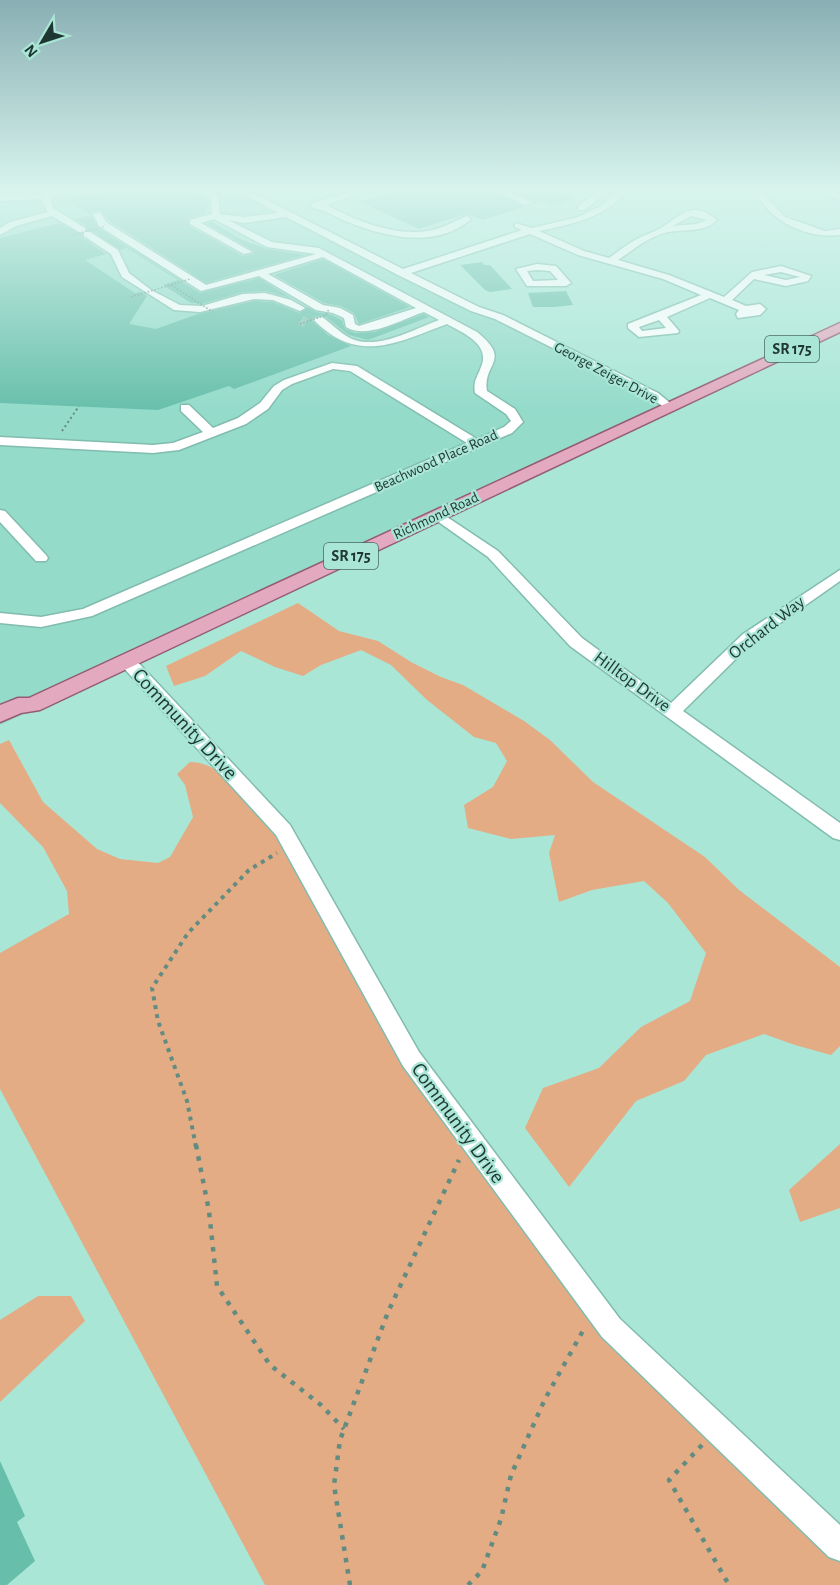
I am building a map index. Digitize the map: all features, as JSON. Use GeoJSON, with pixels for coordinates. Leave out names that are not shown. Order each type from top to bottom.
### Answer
{"type":"FeatureCollection","features":[{"type":"Feature","properties":{"kind":"main road","name":"Richmond Road"},"geometry":{"type":"LineString","coordinates":[[0,714],[18,706],[32,705],[840,327]]}},
{"type":"Feature","properties":{"kind":"main road","name":"Richmond Road"},"geometry":{"type":"LineString","coordinates":[[0,725],[24,714],[32,705]]}},
{"type":"Feature","properties":{"kind":"street"},"geometry":{"type":"LineString","coordinates":[[120,264],[125,275],[178,308],[206,309],[250,294],[275,298],[276,306],[331,328],[334,333],[353,343],[376,345],[448,320]]}},
{"type":"Feature","properties":{"kind":"street"},"geometry":{"type":"LineString","coordinates":[[166,264],[209,289],[290,264]]}},
{"type":"Feature","properties":{"kind":"street","name":"Beachwood Place Road"},"geometry":{"type":"LineString","coordinates":[[0,618],[40,622],[87,613],[512,427],[517,418],[481,393],[479,381],[490,362],[486,346],[473,334],[343,264]]}},
{"type":"Feature","properties":{"kind":"street","name":"George Zeiger Drive"},"geometry":{"type":"LineString","coordinates":[[383,264],[476,309],[499,317],[654,395],[669,408]]}},
{"type":"Feature","properties":{"kind":"street"},"geometry":{"type":"LineString","coordinates":[[389,267],[398,264]]}},
{"type":"Feature","properties":{"kind":"street"},"geometry":{"type":"LineString","coordinates":[[402,273],[429,264]]}},
{"type":"Feature","properties":{"kind":"street"},"geometry":{"type":"LineString","coordinates":[[621,264],[666,278],[745,309]]}},
{"type":"Feature","properties":{"kind":"street"},"geometry":{"type":"LineString","coordinates":[[260,273],[320,308],[338,310],[349,317],[351,326],[360,330],[426,308]]}},
{"type":"Feature","properties":{"kind":"street"},"geometry":{"type":"LineString","coordinates":[[725,302],[752,275]]}},
{"type":"Feature","properties":{"kind":"street"},"geometry":{"type":"LineString","coordinates":[[660,316],[709,295]]}},
{"type":"Feature","properties":{"kind":"street","name":"George Zeiger Drive"},"geometry":{"type":"LineString","coordinates":[[476,309],[527,344],[557,360]]}},
{"type":"Feature","properties":{"kind":"street"},"geometry":{"type":"LineString","coordinates":[[0,441],[153,449],[175,447],[236,424],[256,412],[282,385],[327,368],[343,365],[353,368],[476,444]]}},
{"type":"Feature","properties":{"kind":"street","name":"George Zeiger Drive"},"geometry":{"type":"LineString","coordinates":[[639,402],[669,408]]}},
{"type":"Feature","properties":{"kind":"street"},"geometry":{"type":"LineString","coordinates":[[185,408],[212,433]]}},
{"type":"Feature","properties":{"kind":"street"},"geometry":{"type":"LineString","coordinates":[[0,514],[41,558]]}},
{"type":"Feature","properties":{"kind":"street","name":"Hilltop Drive"},"geometry":{"type":"LineString","coordinates":[[438,515],[493,554],[576,642],[840,833]]}},
{"type":"Feature","properties":{"kind":"street","name":"Orchard Way"},"geometry":{"type":"LineString","coordinates":[[673,711],[748,638],[837,580]]}},
{"type":"Feature","properties":{"kind":"street","name":"Community Drive"},"geometry":{"type":"LineString","coordinates":[[127,661],[283,830],[411,1059],[611,1328],[840,1546]]}},
{"type":"Feature","properties":{"kind":"path"},"geometry":{"type":"LineString","coordinates":[[131,297],[190,279]]}},
{"type":"Feature","properties":{"kind":"path"},"geometry":{"type":"LineString","coordinates":[[171,285],[206,309]]}},
{"type":"Feature","properties":{"kind":"path"},"geometry":{"type":"LineString","coordinates":[[307,320],[326,315],[329,309]]}},
{"type":"Feature","properties":{"kind":"path"},"geometry":{"type":"LineString","coordinates":[[58,437],[79,406]]}},
{"type":"Feature","properties":{"kind":"path"},"geometry":{"type":"LineString","coordinates":[[291,844],[249,870],[188,933],[152,988],[158,1021],[187,1101],[208,1211],[217,1286],[270,1365],[321,1405],[344,1429]]}},
{"type":"Feature","properties":{"kind":"path"},"geometry":{"type":"LineString","coordinates":[[350,1585],[334,1485],[340,1440],[388,1312],[469,1139]]}},
{"type":"Feature","properties":{"kind":"path"},"geometry":{"type":"LineString","coordinates":[[468,1585],[482,1571],[501,1519],[512,1474],[545,1399],[597,1309]]}},
{"type":"Feature","properties":{"kind":"path"},"geometry":{"type":"LineString","coordinates":[[717,1429],[669,1480],[729,1585]]}},
{"type":"Feature","properties":{"kind":"shaded area"},"geometry":{"type":"Polygon","coordinates":[[[0,264],[389,264],[654,395],[669,407],[32,705],[24,714],[0,725],[0,264]]]}},
{"type":"Feature","properties":{"kind":"shaded area"},"geometry":{"type":"Polygon","coordinates":[[[298,603],[339,631],[378,641],[411,662],[463,685],[524,721],[550,740],[593,782],[705,857],[739,890],[840,967],[840,1046],[831,1055],[764,1034],[706,1055],[684,1081],[636,1101],[569,1187],[525,1128],[543,1088],[599,1068],[641,1027],[690,1001],[706,953],[668,903],[644,881],[592,890],[559,902],[549,853],[555,835],[511,839],[468,828],[464,805],[493,787],[507,761],[496,743],[474,737],[427,700],[391,665],[361,650],[321,665],[303,676],[275,667],[241,651],[205,676],[174,686],[166,666],[298,603]]]}},
{"type":"Feature","properties":{"kind":"shaded area"},"geometry":{"type":"Polygon","coordinates":[[[9,740],[43,802],[97,849],[120,859],[158,863],[170,857],[193,817],[185,785],[177,774],[190,762],[201,763],[218,772],[251,810],[260,805],[411,1059],[611,1328],[840,1546],[840,1585],[265,1585],[0,1089],[0,953],[69,914],[67,891],[43,847],[0,803],[0,744],[9,740]]]}},
{"type":"Feature","properties":{"kind":"shaded area"},"geometry":{"type":"Polygon","coordinates":[[[840,1144],[840,1208],[800,1222],[789,1190],[840,1144]]]}},
{"type":"Feature","properties":{"kind":"shaded area"},"geometry":{"type":"Polygon","coordinates":[[[38,1296],[71,1296],[85,1321],[0,1402],[0,1320],[38,1296]]]}},
{"type":"Feature","properties":{"kind":"building"},"geometry":{"type":"Polygon","coordinates":[[[0,264],[91,264],[135,293],[141,292],[147,296],[129,324],[156,329],[198,314],[254,301],[273,302],[299,313],[307,307],[342,320],[345,329],[355,333],[375,332],[424,314],[429,317],[368,340],[349,335],[323,315],[313,317],[312,321],[328,335],[351,346],[234,389],[229,386],[158,410],[0,403],[0,264]]]}},
{"type":"Feature","properties":{"kind":"building"},"geometry":{"type":"Polygon","coordinates":[[[152,264],[200,293],[259,278],[291,298],[266,291],[243,292],[202,304],[191,303],[163,285],[178,280],[152,264]]]}},
{"type":"Feature","properties":{"kind":"building"},"geometry":{"type":"Polygon","coordinates":[[[176,264],[273,264],[206,283],[176,264]]]}},
{"type":"Feature","properties":{"kind":"building"},"geometry":{"type":"Polygon","coordinates":[[[308,264],[332,264],[410,307],[359,324],[354,313],[341,306],[324,303],[274,275],[308,264]]]}},
{"type":"Feature","properties":{"kind":"building"},"geometry":{"type":"Polygon","coordinates":[[[460,265],[490,265],[512,289],[490,292],[485,290],[460,265]]]}},
{"type":"Feature","properties":{"kind":"building"},"geometry":{"type":"Polygon","coordinates":[[[566,291],[573,305],[533,307],[528,293],[566,291]]]}},
{"type":"Feature","properties":{"kind":"building"},"geometry":{"type":"Polygon","coordinates":[[[0,1461],[25,1516],[17,1522],[35,1561],[7,1585],[0,1585],[0,1461]]]}},
{"type":"Feature","properties":{"kind":"tunnel"},"geometry":{"type":"LineString","coordinates":[[301,320],[306,323]]}}]}
